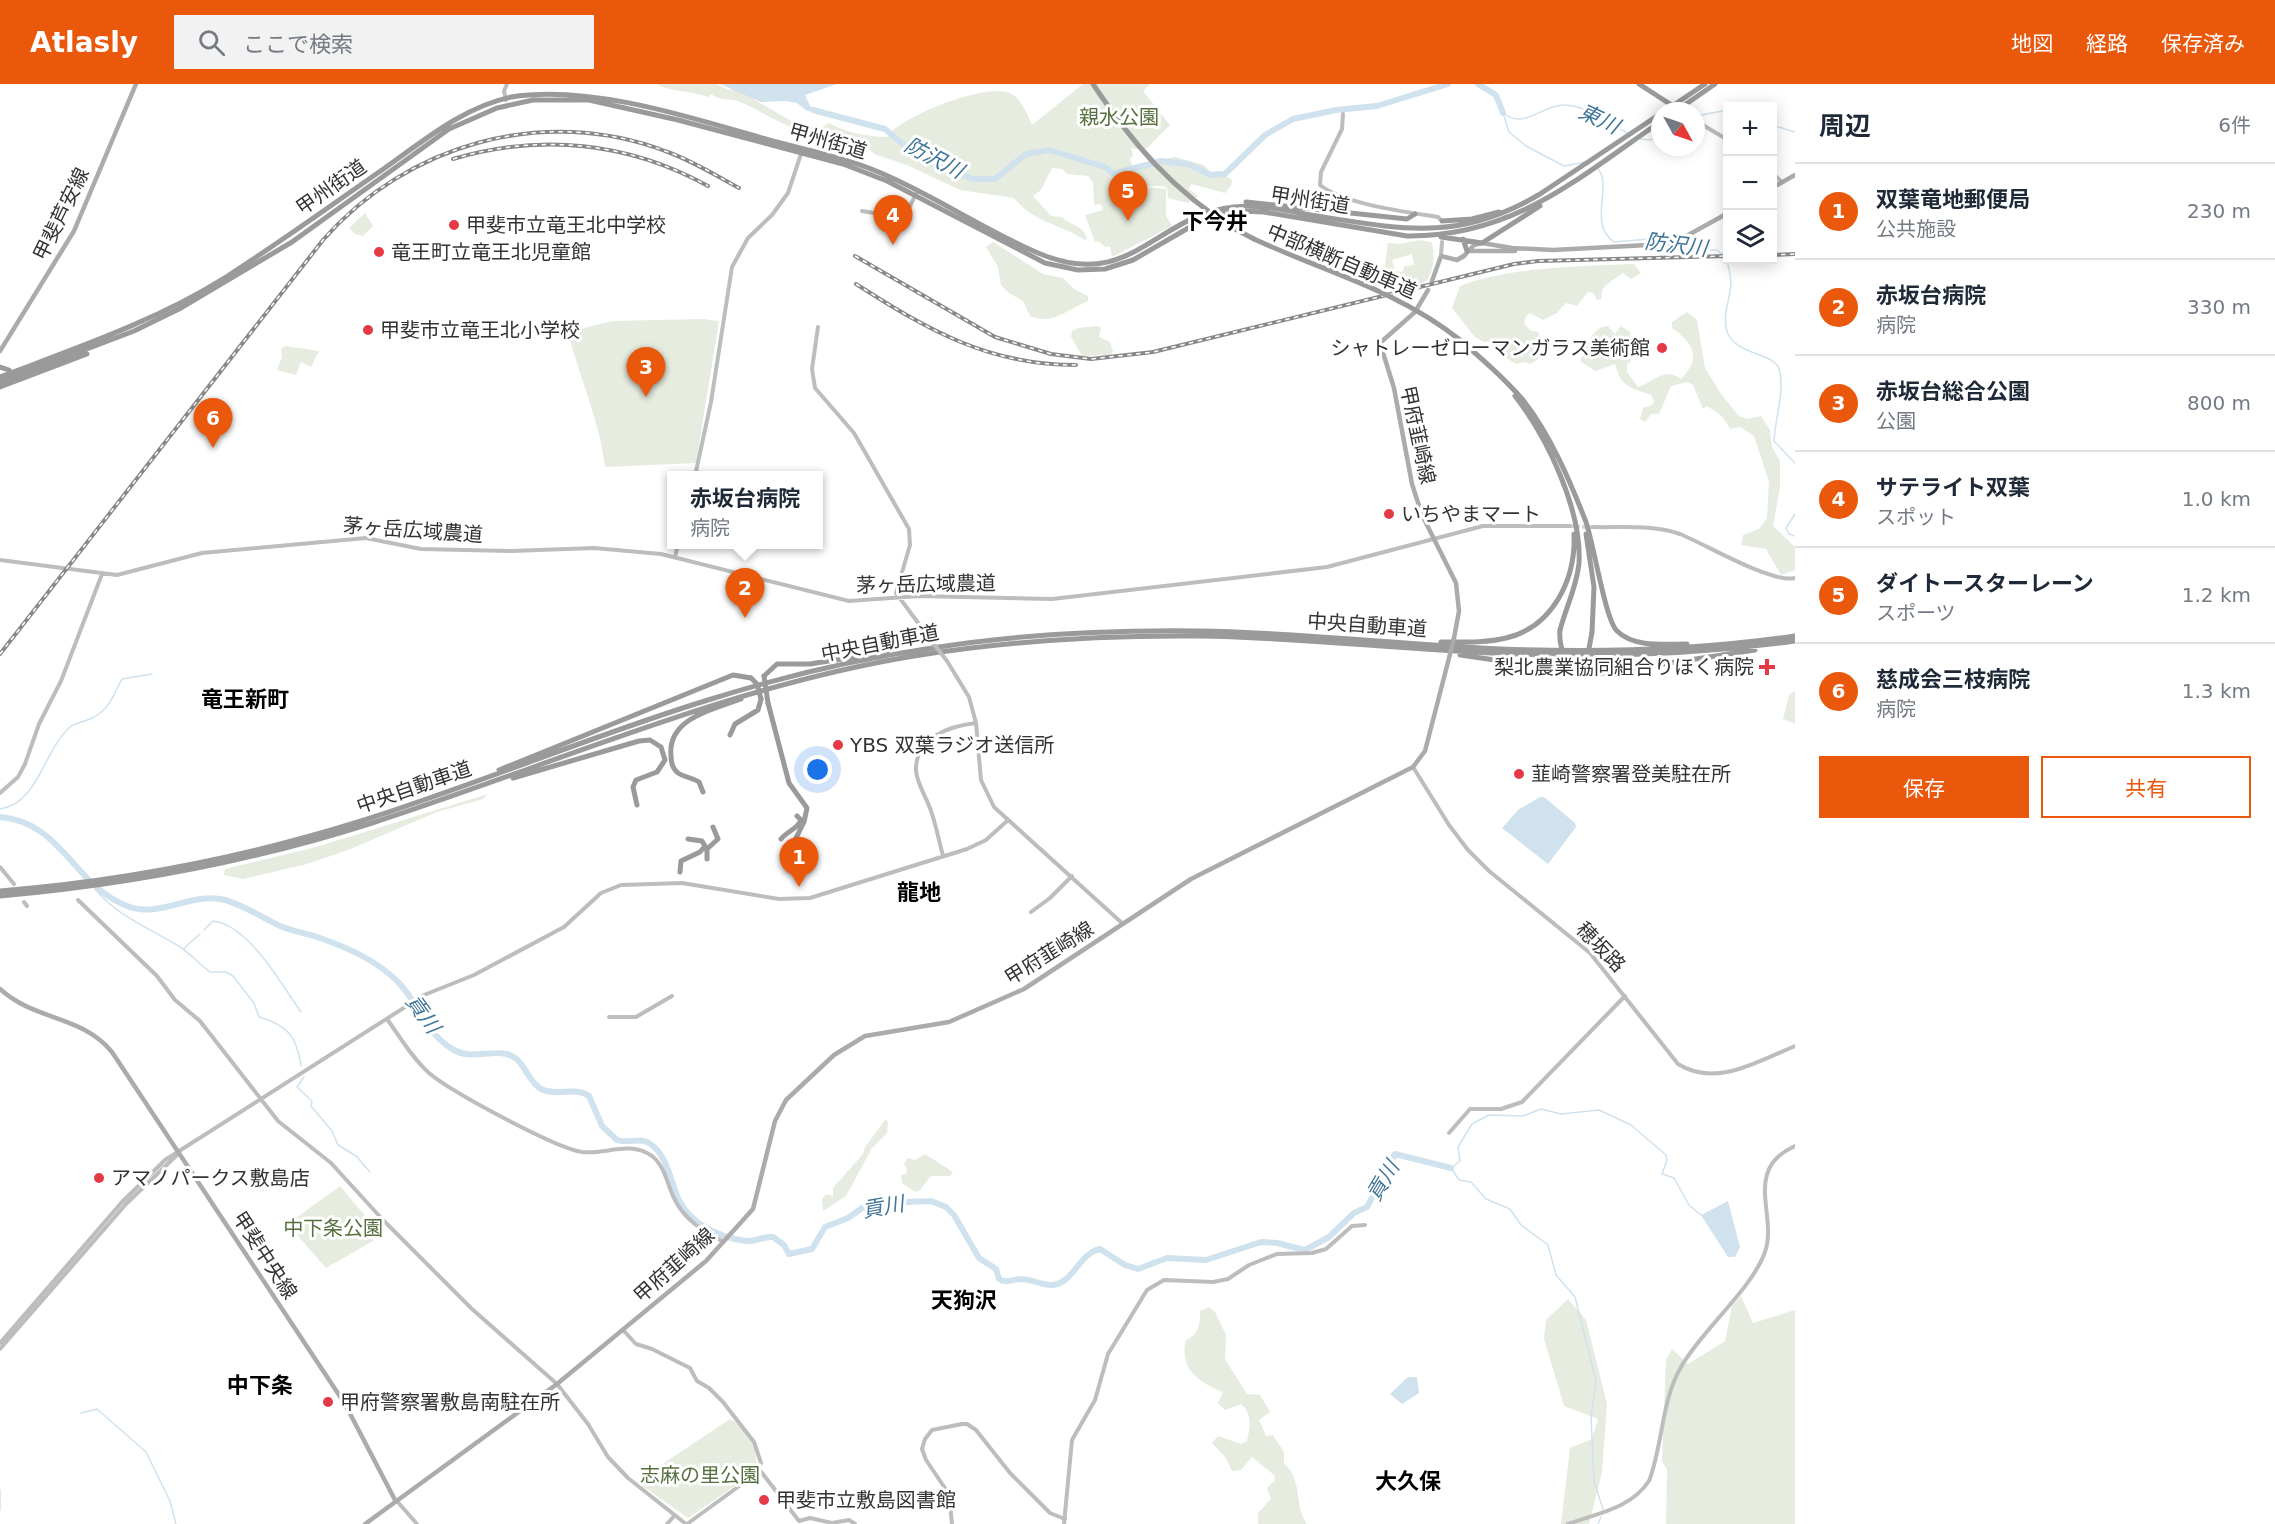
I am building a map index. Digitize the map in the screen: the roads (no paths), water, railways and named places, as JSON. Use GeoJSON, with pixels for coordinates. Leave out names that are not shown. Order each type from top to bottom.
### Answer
{"type":"FeatureCollection","features":[{"type":"Feature","properties":{"kind":"highway","name":"中部横断自動車道"},"geometry":{"type":"LineString","coordinates":[[1093,84],[1127,134],[1155,166],[1187,196],[1235,229],[1254,239],[1397,298],[1433,319],[1460,340],[1508,383],[1533,414],[1575,498]]}},
{"type":"Feature","properties":{"kind":"highway"},"geometry":{"type":"LineString","coordinates":[[1639,84],[1666,102]]}},
{"type":"Feature","properties":{"kind":"highway"},"geometry":{"type":"LineString","coordinates":[[1685,102],[1705,84]]}},
{"type":"Feature","properties":{"kind":"highway"},"geometry":{"type":"LineString","coordinates":[[1688,102],[1715,84]]}},
{"type":"Feature","properties":{"kind":"highway","name":"甲州街道"},"geometry":{"type":"LineString","coordinates":[[0,375],[70,354],[225,278],[440,129],[477,109],[505,99],[550,92],[590,94],[678,114],[802,150],[917,193],[1056,260],[1083,265],[1102,264],[1127,257],[1213,210],[1246,205],[1386,227],[1446,229],[1498,216],[1520,206],[1566,178],[1589,168]]}},
{"type":"Feature","properties":{"kind":"highway","name":"甲州街道"},"geometry":{"type":"LineString","coordinates":[[0,387],[122,339],[198,298],[283,248],[449,129],[508,105],[533,100],[589,100],[802,150]]}},
{"type":"Feature","properties":{"kind":"highway","name":"甲州街道"},"geometry":{"type":"LineString","coordinates":[[1638,134],[1651,122]]}},
{"type":"Feature","properties":{"kind":"highway","name":"甲州街道"},"geometry":{"type":"LineString","coordinates":[[917,193],[1045,263],[1078,270],[1119,265],[1146,253],[1197,223],[1240,211],[1264,212],[1384,233],[1431,236],[1499,222],[1555,193],[1631,138],[1651,127]]}},
{"type":"Feature","properties":{"kind":"highway"},"geometry":{"type":"LineString","coordinates":[[1442,223],[1496,213],[1566,178]]}},
{"type":"Feature","properties":{"kind":"highway"},"geometry":{"type":"LineString","coordinates":[[1431,236],[1482,243],[1537,208],[1555,193]]}},
{"type":"Feature","properties":{"kind":"highway"},"geometry":{"type":"LineString","coordinates":[[1213,210],[1232,204],[1264,202],[1407,219],[1415,214]]}},
{"type":"Feature","properties":{"kind":"highway"},"geometry":{"type":"LineString","coordinates":[[1463,239],[1467,253]]}},
{"type":"Feature","properties":{"kind":"highway"},"geometry":{"type":"LineString","coordinates":[[0,375],[141,321]]}},
{"type":"Feature","properties":{"kind":"highway","name":"甲州街道"},"geometry":{"type":"LineString","coordinates":[[0,382],[134,331]]}},
{"type":"Feature","properties":{"kind":"highway","name":"中部横断自動車道"},"geometry":{"type":"LineString","coordinates":[[1484,361],[1506,385],[1533,423],[1562,482],[1574,517]]}},
{"type":"Feature","properties":{"kind":"highway"},"geometry":{"type":"LineString","coordinates":[[0,367],[9,370]]}},
{"type":"Feature","properties":{"kind":"highway"},"geometry":{"type":"LineString","coordinates":[[1413,648],[1495,660],[1550,674],[1568,674],[1582,664],[1588,654],[1592,632],[1593,571],[1575,498]]}},
{"type":"Feature","properties":{"kind":"highway"},"geometry":{"type":"LineString","coordinates":[[1575,498],[1594,549],[1610,620],[1617,631],[1640,642],[1736,644]]}},
{"type":"Feature","properties":{"kind":"highway"},"geometry":{"type":"LineString","coordinates":[[1574,517],[1578,538],[1578,564],[1571,600],[1560,630],[1561,647],[1567,660],[1578,670],[1591,675],[1722,656],[1795,641]]}},
{"type":"Feature","properties":{"kind":"highway"},"geometry":{"type":"LineString","coordinates":[[1395,642],[1493,640],[1522,633],[1534,627],[1553,608],[1568,577],[1575,545],[1574,517]]}},
{"type":"Feature","properties":{"kind":"highway","name":"中央自動車道"},"geometry":{"type":"LineString","coordinates":[[101,883],[285,843],[448,792],[641,722],[742,689],[842,665],[932,648],[1032,636],[1148,631],[1246,632],[1576,651],[1736,644],[1795,636]]}},
{"type":"Feature","properties":{"kind":"highway","name":"中央自動車道"},"geometry":{"type":"LineString","coordinates":[[0,896],[194,869],[275,850],[365,825],[705,707],[788,683],[912,656],[990,645],[1079,638],[1234,637],[1530,655],[1707,652],[1795,641]]}},
{"type":"Feature","properties":{"kind":"highway"},"geometry":{"type":"LineString","coordinates":[[795,840],[807,813],[806,805],[789,783],[768,703],[764,676],[777,664],[810,664],[886,652],[932,648]]}},
{"type":"Feature","properties":{"kind":"highway"},"geometry":{"type":"LineString","coordinates":[[448,792],[733,675],[751,678],[757,684],[761,699],[758,710],[735,724],[730,735]]}},
{"type":"Feature","properties":{"kind":"highway"},"geometry":{"type":"LineString","coordinates":[[703,792],[699,782],[681,775],[674,768],[671,746],[679,729],[688,721],[707,712],[788,683]]}},
{"type":"Feature","properties":{"kind":"highway"},"geometry":{"type":"LineString","coordinates":[[466,791],[639,741],[650,740],[661,747],[664,760],[657,772],[640,778],[634,784],[637,806]]}},
{"type":"Feature","properties":{"kind":"highway"},"geometry":{"type":"LineString","coordinates":[[781,839],[787,831],[801,822],[796,816],[804,810],[802,800]]}},
{"type":"Feature","properties":{"kind":"highway"},"geometry":{"type":"LineString","coordinates":[[707,859],[707,849],[718,838],[713,827]]}},
{"type":"Feature","properties":{"kind":"highway"},"geometry":{"type":"LineString","coordinates":[[680,872],[681,861],[704,848],[703,842],[688,839]]}},
{"type":"Feature","properties":{"kind":"highway","name":"中央自動車道"},"geometry":{"type":"LineString","coordinates":[[0,891],[83,885]]}},
{"type":"Feature","properties":{"kind":"main road","name":"甲斐芦安線"},"geometry":{"type":"LineString","coordinates":[[0,351],[74,231],[136,84]]}},
{"type":"Feature","properties":{"kind":"main road"},"geometry":{"type":"LineString","coordinates":[[1777,185],[1795,175]]}},
{"type":"Feature","properties":{"kind":"main road"},"geometry":{"type":"LineString","coordinates":[[1467,253],[1667,244],[1723,216]]}},
{"type":"Feature","properties":{"kind":"main road"},"geometry":{"type":"LineString","coordinates":[[1499,231],[1497,237],[1502,247]]}},
{"type":"Feature","properties":{"kind":"main road"},"geometry":{"type":"LineString","coordinates":[[1432,281],[1442,256],[1457,260],[1482,243],[1539,250]]}},
{"type":"Feature","properties":{"kind":"main road","name":"甲府韮崎線"},"geometry":{"type":"LineString","coordinates":[[365,1524],[557,1384],[705,1261],[753,1209],[780,1111],[793,1092],[828,1060],[851,1043],[871,1034],[942,1024],[972,1014],[1039,981],[1122,923],[1193,878],[1413,766],[1425,752],[1459,611],[1456,583],[1433,538],[1412,484],[1394,388],[1380,343],[1415,312],[1428,290]]}},
{"type":"Feature","properties":{"kind":"main road","name":"甲斐中央線"},"geometry":{"type":"LineString","coordinates":[[0,989],[27,1009],[75,1024],[100,1039],[115,1056],[345,1404],[396,1500]]}},
{"type":"Feature","properties":{"kind":"street"},"geometry":{"type":"LineString","coordinates":[[507,84],[505,99],[508,105]]}},
{"type":"Feature","properties":{"kind":"street"},"geometry":{"type":"LineString","coordinates":[[1343,114],[1342,129],[1321,172],[1318,180],[1320,185],[1350,198],[1415,214],[1438,217],[1442,223]]}},
{"type":"Feature","properties":{"kind":"street"},"geometry":{"type":"LineString","coordinates":[[1705,127],[1723,138]]}},
{"type":"Feature","properties":{"kind":"street"},"geometry":{"type":"LineString","coordinates":[[695,471],[711,402],[732,267],[748,238],[772,215],[788,193],[802,150]]}},
{"type":"Feature","properties":{"kind":"street"},"geometry":{"type":"LineString","coordinates":[[1777,177],[1782,182]]}},
{"type":"Feature","properties":{"kind":"street"},"geometry":{"type":"LineString","coordinates":[[862,211],[901,219],[908,214],[917,193]]}},
{"type":"Feature","properties":{"kind":"street"},"geometry":{"type":"LineString","coordinates":[[1442,242],[1442,256]]}},
{"type":"Feature","properties":{"kind":"street"},"geometry":{"type":"LineString","coordinates":[[818,327],[812,369],[815,387],[854,433],[909,529],[910,546],[896,587],[900,599],[947,661],[969,697],[976,723],[981,780],[990,800],[1007,821],[1072,876],[1122,923]]}},
{"type":"Feature","properties":{"kind":"street","name":"茅ヶ岳広域農道"},"geometry":{"type":"LineString","coordinates":[[0,560],[102,574],[128,573],[153,564],[202,553],[366,538],[421,549],[512,551],[594,548],[675,557],[849,602],[929,596],[1052,599],[1327,567],[1483,526],[1570,526]]}},
{"type":"Feature","properties":{"kind":"street"},"geometry":{"type":"LineString","coordinates":[[1592,527],[1671,531],[1776,578],[1795,578]]}},
{"type":"Feature","properties":{"kind":"street"},"geometry":{"type":"LineString","coordinates":[[675,557],[677,549]]}},
{"type":"Feature","properties":{"kind":"street"},"geometry":{"type":"LineString","coordinates":[[0,793],[18,777],[25,764],[39,724],[61,681],[102,574]]}},
{"type":"Feature","properties":{"kind":"street"},"geometry":{"type":"LineString","coordinates":[[943,856],[932,811],[918,777],[917,763],[924,748],[940,730],[976,723]]}},
{"type":"Feature","properties":{"kind":"street","name":"穂坂路"},"geometry":{"type":"LineString","coordinates":[[1413,766],[1449,825],[1468,850],[1489,871],[1576,940],[1625,996],[1678,1064],[1698,1074],[1711,1075],[1736,1069],[1795,1046]]}},
{"type":"Feature","properties":{"kind":"street"},"geometry":{"type":"LineString","coordinates":[[0,1343],[128,1196],[165,1160],[413,1002],[482,971],[556,931],[574,919],[601,893],[621,885],[682,883],[779,899],[810,898],[986,840],[1007,821]]}},
{"type":"Feature","properties":{"kind":"street"},"geometry":{"type":"LineString","coordinates":[[0,867],[14,885]]}},
{"type":"Feature","properties":{"kind":"street"},"geometry":{"type":"LineString","coordinates":[[1031,912],[1050,898],[1072,876]]}},
{"type":"Feature","properties":{"kind":"street"},"geometry":{"type":"LineString","coordinates":[[78,900],[157,976],[175,1000],[200,1021],[278,1120],[341,1172],[383,1220],[495,1332],[557,1384],[588,1424],[608,1457],[628,1478],[687,1524],[759,1469],[761,1459],[751,1435],[712,1390],[697,1381],[690,1368],[652,1349],[636,1344],[623,1330]]}},
{"type":"Feature","properties":{"kind":"street"},"geometry":{"type":"LineString","coordinates":[[609,1017],[636,1017],[672,996]]}},
{"type":"Feature","properties":{"kind":"street"},"geometry":{"type":"LineString","coordinates":[[1449,1133],[1470,1109],[1501,1109],[1522,1102],[1625,996]]}},
{"type":"Feature","properties":{"kind":"street"},"geometry":{"type":"LineString","coordinates":[[387,1019],[414,1057],[429,1073],[450,1088],[526,1128],[576,1151],[592,1152],[630,1148],[652,1156],[662,1167],[675,1202],[684,1214],[698,1227],[722,1241]]}},
{"type":"Feature","properties":{"kind":"street"},"geometry":{"type":"LineString","coordinates":[[1568,1524],[1623,1505],[1638,1495],[1649,1482],[1676,1376],[1761,1260],[1768,1234],[1763,1195],[1767,1177],[1776,1160],[1795,1146]]}},
{"type":"Feature","properties":{"kind":"street"},"geometry":{"type":"LineString","coordinates":[[0,1349],[126,1204],[179,1152]]}},
{"type":"Feature","properties":{"kind":"street"},"geometry":{"type":"LineString","coordinates":[[952,1524],[949,1494],[926,1460],[922,1449],[925,1438],[932,1430],[967,1424],[976,1430],[1010,1473],[1050,1513],[1064,1521],[1072,1440],[1095,1400],[1108,1354],[1147,1290],[1164,1280],[1212,1282],[1228,1279],[1249,1265],[1276,1254],[1312,1253],[1326,1249],[1352,1226],[1365,1225]]}},
{"type":"Feature","properties":{"kind":"street"},"geometry":{"type":"LineString","coordinates":[[759,1469],[799,1521],[810,1518],[832,1523],[849,1520],[855,1524]]}},
{"type":"Feature","properties":{"kind":"street"},"geometry":{"type":"LineString","coordinates":[[396,1500],[417,1524]]}},
{"type":"Feature","properties":{"kind":"street"},"geometry":{"type":"LineString","coordinates":[[667,1524],[675,1515]]}},
{"type":"Feature","properties":{"kind":"water"},"geometry":{"type":"Polygon","coordinates":[[[720,84],[837,84],[805,95],[810,106],[820,112],[807,111],[797,103],[761,102],[720,84]]]}},
{"type":"Feature","properties":{"kind":"water"},"geometry":{"type":"Polygon","coordinates":[[[1544,797],[1575,823],[1576,827],[1548,864],[1502,828],[1518,810],[1544,797]]]}},
{"type":"Feature","properties":{"kind":"water"},"geometry":{"type":"Polygon","coordinates":[[[1728,1201],[1740,1247],[1735,1257],[1728,1257],[1701,1215],[1728,1201]]]}},
{"type":"Feature","properties":{"kind":"water"},"geometry":{"type":"Polygon","coordinates":[[[1408,1377],[1417,1377],[1419,1393],[1402,1404],[1390,1394],[1408,1377]]]}},
{"type":"Feature","properties":{"kind":"waterway","name":"防沢川"},"geometry":{"type":"LineString","coordinates":[[813,110],[885,129],[911,151],[938,166],[973,179],[995,179],[1026,154],[1049,150],[1105,167],[1114,174],[1161,161],[1188,164],[1211,175],[1225,174],[1265,135],[1293,119],[1336,110],[1377,106],[1448,84]]}},
{"type":"Feature","properties":{"kind":"waterway","name":"防沢川"},"geometry":{"type":"LineString","coordinates":[[1478,84],[1496,95],[1503,113]]}},
{"type":"Feature","properties":{"kind":"waterway","name":"東川"},"geometry":{"type":"LineString","coordinates":[[1503,113],[1511,118],[1519,119],[1556,106],[1572,106],[1589,111],[1627,133]]}},
{"type":"Feature","properties":{"kind":"waterway","name":"東川"},"geometry":{"type":"LineString","coordinates":[[1705,114],[1723,111]]}},
{"type":"Feature","properties":{"kind":"waterway","name":"防沢川"},"geometry":{"type":"LineString","coordinates":[[1503,113],[1509,132],[1526,146],[1564,166],[1585,162]]}},
{"type":"Feature","properties":{"kind":"waterway","name":"東川"},"geometry":{"type":"LineString","coordinates":[[1777,127],[1795,132]]}},
{"type":"Feature","properties":{"kind":"waterway","name":"東川"},"geometry":{"type":"LineString","coordinates":[[1640,139],[1651,140]]}},
{"type":"Feature","properties":{"kind":"waterway","name":"防沢川"},"geometry":{"type":"LineString","coordinates":[[1597,168],[1602,175],[1601,215],[1606,234],[1614,242],[1649,239],[1669,242]]}},
{"type":"Feature","properties":{"kind":"waterway","name":"防沢川"},"geometry":{"type":"LineString","coordinates":[[1673,244],[1680,250],[1717,250],[1722,254]]}},
{"type":"Feature","properties":{"kind":"waterway","name":"防沢川"},"geometry":{"type":"LineString","coordinates":[[1728,264],[1731,284],[1725,322],[1728,334],[1741,347],[1765,357],[1777,366],[1780,372],[1781,389],[1774,441],[1795,463]]}},
{"type":"Feature","properties":{"kind":"waterway","name":"防沢川"},"geometry":{"type":"LineString","coordinates":[[1795,514],[1786,528],[1789,534],[1795,536]]}},
{"type":"Feature","properties":{"kind":"waterway"},"geometry":{"type":"LineString","coordinates":[[0,809],[13,805],[24,797],[40,775],[61,737],[72,725],[103,711],[122,679],[152,674]]}},
{"type":"Feature","properties":{"kind":"waterway","name":"貢川"},"geometry":{"type":"LineString","coordinates":[[0,817],[21,821],[39,830],[109,897],[127,906],[151,909],[201,899],[225,900],[283,927],[317,937],[360,955],[380,967],[405,989],[429,1027],[454,1050],[474,1055],[507,1054],[518,1060],[541,1089],[553,1092],[578,1092],[589,1096],[602,1126],[617,1140],[649,1143],[659,1152],[666,1164],[679,1201],[703,1226],[724,1236],[746,1241],[773,1237],[784,1245],[789,1254],[812,1249],[825,1227],[848,1218],[862,1208],[885,1203],[931,1201],[946,1207],[954,1215],[979,1258],[996,1269],[999,1279],[1007,1281],[1025,1279],[1053,1285],[1066,1279],[1087,1256],[1100,1249],[1125,1265],[1138,1269],[1167,1258],[1206,1260],[1261,1242],[1277,1243],[1305,1250],[1329,1237],[1354,1213],[1367,1207],[1395,1154],[1451,1168]]}},
{"type":"Feature","properties":{"kind":"waterway"},"geometry":{"type":"LineString","coordinates":[[95,889],[113,907],[181,948],[210,972],[226,972],[233,976],[254,1003],[259,1017],[277,1024],[289,1033],[297,1047],[301,1066]]}},
{"type":"Feature","properties":{"kind":"waterway"},"geometry":{"type":"LineString","coordinates":[[204,930],[213,921],[226,925],[239,933],[274,972],[301,1012]]}},
{"type":"Feature","properties":{"kind":"waterway"},"geometry":{"type":"LineString","coordinates":[[183,949],[200,934]]}},
{"type":"Feature","properties":{"kind":"waterway"},"geometry":{"type":"LineString","coordinates":[[304,1077],[297,1087],[312,1101],[311,1106],[332,1131],[338,1145],[356,1156],[370,1172]]}},
{"type":"Feature","properties":{"kind":"waterway","name":"貢川"},"geometry":{"type":"LineString","coordinates":[[1603,1509],[1594,1481],[1591,1416],[1596,1381],[1575,1297],[1556,1275],[1548,1245],[1521,1225],[1510,1209],[1486,1199],[1471,1182],[1459,1180],[1451,1168],[1460,1161],[1458,1147],[1472,1124],[1489,1115],[1523,1116],[1541,1109],[1561,1114],[1599,1110],[1631,1125],[1666,1155],[1667,1160],[1662,1174],[1674,1178],[1689,1205],[1701,1215]]}},
{"type":"Feature","properties":{"kind":"waterway"},"geometry":{"type":"LineString","coordinates":[[81,1413],[97,1409],[146,1452],[170,1501],[176,1524]]}},
{"type":"Feature","properties":{"kind":"waterway"},"geometry":{"type":"LineString","coordinates":[[0,1490],[0,1510]]}},
{"type":"Feature","properties":{"kind":"waterway","name":"貢川"},"geometry":{"type":"LineString","coordinates":[[1598,1524],[1601,1517]]}},
{"type":"Feature","properties":{"kind":"tunnel"},"geometry":{"type":"LineString","coordinates":[[1570,526],[1587,527]]}},
{"type":"Feature","properties":{"kind":"railway"},"geometry":{"type":"LineString","coordinates":[[0,654],[323,240],[357,207],[395,179],[436,158],[480,142],[526,134],[572,132],[619,138],[665,151],[694,163],[739,188]]}},
{"type":"Feature","properties":{"kind":"railway"},"geometry":{"type":"LineString","coordinates":[[453,159],[519,146],[584,146],[615,151],[647,160],[678,171],[708,186]]}},
{"type":"Feature","properties":{"kind":"railway"},"geometry":{"type":"LineString","coordinates":[[1777,255],[1795,254]]}},
{"type":"Feature","properties":{"kind":"railway"},"geometry":{"type":"LineString","coordinates":[[855,256],[995,337],[1051,354],[1091,359],[1153,352],[1514,264],[1538,261],[1723,256]]}},
{"type":"Feature","properties":{"kind":"railway"},"geometry":{"type":"LineString","coordinates":[[856,284],[934,330],[987,352],[1015,359],[1076,365]]}},
{"type":"Feature","properties":{"kind":"place","name":"ダイトースターレーン"},"geometry":{"type":"Point","coordinates":[1128,221]}},
{"type":"Feature","properties":{"kind":"place","name":"甲斐市立竜王北中学校"},"geometry":{"type":"Point","coordinates":[454,225]}},
{"type":"Feature","properties":{"kind":"place","name":"サテライト双葉"},"geometry":{"type":"Point","coordinates":[893,245]}},
{"type":"Feature","properties":{"kind":"place","name":"竜王町立竜王北児童館"},"geometry":{"type":"Point","coordinates":[379,252]}},
{"type":"Feature","properties":{"kind":"place","name":"甲斐市立竜王北小学校"},"geometry":{"type":"Point","coordinates":[368,330]}},
{"type":"Feature","properties":{"kind":"place","name":"シャトレーゼローマンガラス美術館"},"geometry":{"type":"Point","coordinates":[1662,348]}},
{"type":"Feature","properties":{"kind":"place","name":"赤坂台総合公園"},"geometry":{"type":"Point","coordinates":[646,397]}},
{"type":"Feature","properties":{"kind":"place","name":"慈成会三枝病院"},"geometry":{"type":"Point","coordinates":[213,448]}},
{"type":"Feature","properties":{"kind":"place","name":"いちやまマート"},"geometry":{"type":"Point","coordinates":[1389,514]}},
{"type":"Feature","properties":{"kind":"place","name":"赤坂台病院"},"geometry":{"type":"Point","coordinates":[745,618]}},
{"type":"Feature","properties":{"kind":"place","name":"梨北農業協同組合りほく病院"},"geometry":{"type":"Point","coordinates":[1767,667]}},
{"type":"Feature","properties":{"kind":"place","name":"YBS 双葉ラジオ送信所"},"geometry":{"type":"Point","coordinates":[838,745]}},
{"type":"Feature","properties":{"kind":"place","name":"韮崎警察署登美駐在所"},"geometry":{"type":"Point","coordinates":[1519,774]}},
{"type":"Feature","properties":{"kind":"place","name":"双葉竜地郵便局"},"geometry":{"type":"Point","coordinates":[799,887]}},
{"type":"Feature","properties":{"kind":"place","name":"アマノパークス敷島店"},"geometry":{"type":"Point","coordinates":[99,1178]}},
{"type":"Feature","properties":{"kind":"place","name":"甲府警察署敷島南駐在所"},"geometry":{"type":"Point","coordinates":[328,1402]}},
{"type":"Feature","properties":{"kind":"place","name":"甲斐市立敷島図書館"},"geometry":{"type":"Point","coordinates":[764,1500]}},
{"type":"Feature","properties":{"kind":"district","name":"下今井"},"geometry":{"type":"Point","coordinates":[1215,221]}},
{"type":"Feature","properties":{"kind":"district","name":"竜王新町"},"geometry":{"type":"Point","coordinates":[245,699]}},
{"type":"Feature","properties":{"kind":"district","name":"龍地"},"geometry":{"type":"Point","coordinates":[919,892]}},
{"type":"Feature","properties":{"kind":"district","name":"天狗沢"},"geometry":{"type":"Point","coordinates":[964,1300]}},
{"type":"Feature","properties":{"kind":"district","name":"中下条"},"geometry":{"type":"Point","coordinates":[260,1385]}},
{"type":"Feature","properties":{"kind":"district","name":"大久保"},"geometry":{"type":"Point","coordinates":[1408,1481]}},
{"type":"Feature","properties":{"kind":"park label","name":"親水公園"},"geometry":{"type":"Point","coordinates":[1119,117]}},
{"type":"Feature","properties":{"kind":"park label","name":"中下条公園"},"geometry":{"type":"Point","coordinates":[333,1228]}},
{"type":"Feature","properties":{"kind":"park label","name":"志麻の里公園"},"geometry":{"type":"Point","coordinates":[700,1475]}}]}
